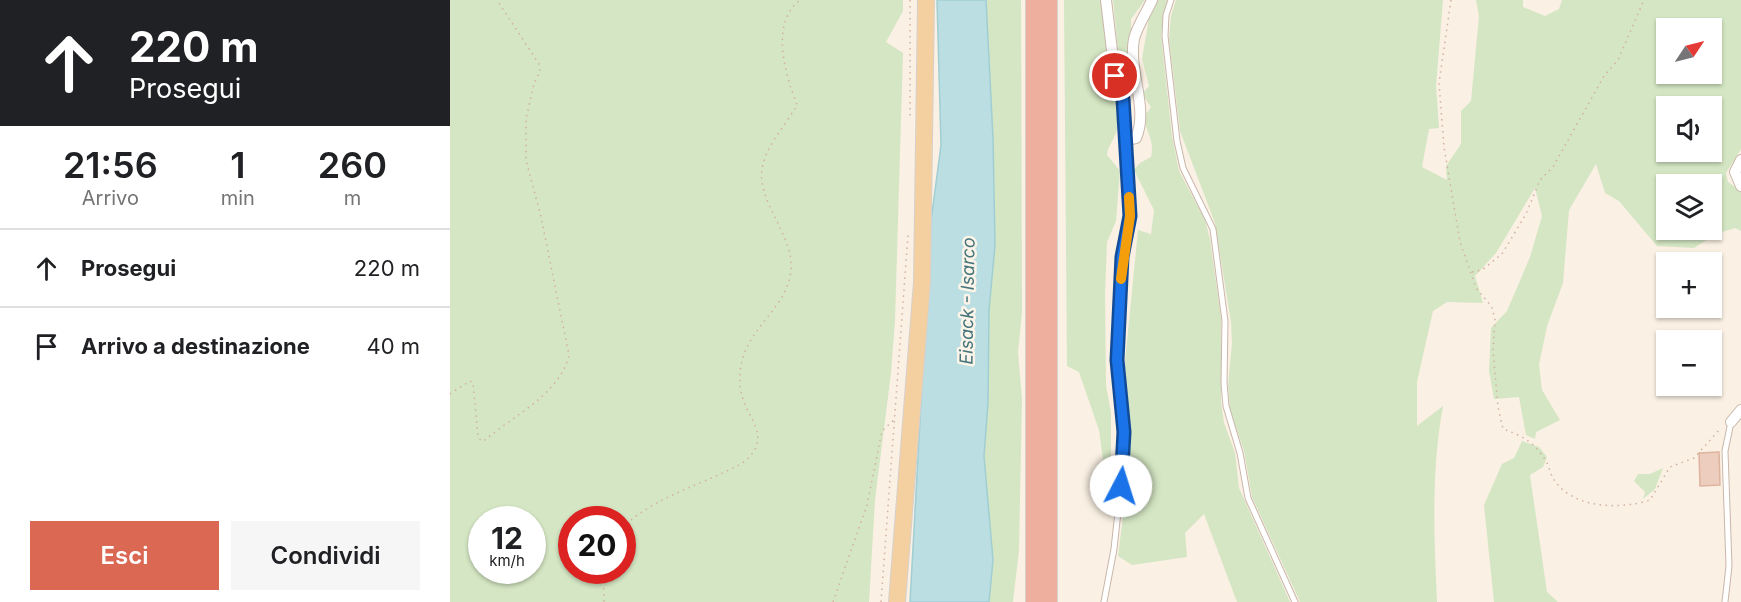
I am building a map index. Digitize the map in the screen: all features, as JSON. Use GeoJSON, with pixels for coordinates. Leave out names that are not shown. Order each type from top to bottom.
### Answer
{"type":"FeatureCollection","features":[{"type":"Feature","properties":{"kind":"highway"},"geometry":{"type":"LineString","coordinates":[[1035,0],[1035,602]]}},
{"type":"Feature","properties":{"kind":"highway"},"geometry":{"type":"LineString","coordinates":[[1048,0],[1048,602]]}},
{"type":"Feature","properties":{"kind":"main road"},"geometry":{"type":"LineString","coordinates":[[897,602],[922,282],[926,0]]}},
{"type":"Feature","properties":{"kind":"street"},"geometry":{"type":"LineString","coordinates":[[1106,0],[1115,76],[1123,99],[1126,140],[1136,138],[1141,126],[1134,69],[1134,38],[1152,0]]}},
{"type":"Feature","properties":{"kind":"street"},"geometry":{"type":"LineString","coordinates":[[1741,160],[1735,172],[1741,186]]}},
{"type":"Feature","properties":{"kind":"street"},"geometry":{"type":"LineString","coordinates":[[1731,422],[1741,410]]}},
{"type":"Feature","properties":{"kind":"lane"},"geometry":{"type":"LineString","coordinates":[[1171,0],[1166,15],[1165,36],[1177,141],[1184,168],[1213,229],[1226,321],[1224,383],[1226,406],[1240,453],[1248,498],[1269,539],[1295,602]]}},
{"type":"Feature","properties":{"kind":"lane"},"geometry":{"type":"LineString","coordinates":[[1104,602],[1113,558],[1123,465],[1124,432],[1117,360],[1122,257],[1130,216],[1126,140]]}},
{"type":"Feature","properties":{"kind":"lane"},"geometry":{"type":"LineString","coordinates":[[1725,602],[1729,566],[1725,451],[1731,422]]}},
{"type":"Feature","properties":{"kind":"path"},"geometry":{"type":"LineString","coordinates":[[450,394],[470,381],[473,383],[478,436],[481,441],[485,440],[551,389],[566,368],[569,355],[541,217],[525,160],[526,119],[534,84],[540,71],[539,64],[497,0]]}},
{"type":"Feature","properties":{"kind":"path"},"geometry":{"type":"LineString","coordinates":[[636,515],[662,500],[744,462],[755,453],[759,444],[757,429],[750,418],[740,385],[742,361],[749,339],[784,294],[791,275],[787,245],[761,182],[762,166],[770,146],[786,126],[796,105],[781,49],[787,21],[800,0]]}},
{"type":"Feature","properties":{"kind":"path"},"geometry":{"type":"LineString","coordinates":[[910,0],[910,125]]}},
{"type":"Feature","properties":{"kind":"path"},"geometry":{"type":"LineString","coordinates":[[1451,0],[1441,58],[1440,115],[1460,242],[1476,288],[1492,307],[1495,320],[1493,350],[1498,407],[1503,429],[1526,436],[1546,461],[1553,479],[1578,499],[1606,505],[1650,500],[1670,467],[1694,458],[1719,430],[1731,422]]}},
{"type":"Feature","properties":{"kind":"path"},"geometry":{"type":"LineString","coordinates":[[1471,272],[1482,270],[1502,254],[1526,214],[1540,180],[1552,167],[1604,76],[1618,60],[1644,0]]}},
{"type":"Feature","properties":{"kind":"path"},"geometry":{"type":"LineString","coordinates":[[881,602],[899,384],[909,225]]}},
{"type":"Feature","properties":{"kind":"path"},"geometry":{"type":"LineString","coordinates":[[833,602],[867,505],[882,431],[896,418]]}},
{"type":"Feature","properties":{"kind":"path"},"geometry":{"type":"LineString","coordinates":[[603,584],[604,602]]}},
{"type":"Feature","properties":{"kind":"green space"},"geometry":{"type":"Polygon","coordinates":[[[450,0],[903,0],[903,11],[886,42],[903,53],[895,320],[891,373],[875,500],[869,602],[450,602],[450,0]]]}},
{"type":"Feature","properties":{"kind":"green space"},"geometry":{"type":"Polygon","coordinates":[[[986,0],[1021,0],[1022,313],[1018,353],[1022,399],[1019,550],[1013,602],[989,602],[993,560],[984,456],[989,310],[995,245],[993,138],[986,0]]]}},
{"type":"Feature","properties":{"kind":"green space"},"geometry":{"type":"Polygon","coordinates":[[[1064,0],[1102,0],[1110,69],[1102,73],[1105,87],[1114,86],[1118,110],[1117,128],[1107,155],[1120,171],[1116,221],[1107,242],[1105,294],[1106,385],[1111,413],[1111,475],[1105,475],[1099,430],[1079,372],[1067,366],[1064,0]]]}},
{"type":"Feature","properties":{"kind":"green space"},"geometry":{"type":"Polygon","coordinates":[[[1113,0],[1145,0],[1131,19],[1131,75],[1128,81],[1124,80],[1120,70],[1113,0]]]}},
{"type":"Feature","properties":{"kind":"green space"},"geometry":{"type":"Polygon","coordinates":[[[1157,0],[1167,0],[1161,35],[1172,136],[1179,171],[1205,220],[1210,239],[1221,318],[1221,402],[1224,423],[1235,453],[1239,488],[1290,602],[1237,602],[1204,514],[1185,533],[1187,557],[1132,565],[1118,556],[1129,469],[1125,362],[1138,230],[1151,234],[1154,210],[1134,170],[1140,163],[1151,157],[1152,151],[1144,117],[1151,107],[1142,94],[1149,86],[1142,59],[1149,18],[1157,0]]]}},
{"type":"Feature","properties":{"kind":"green space"},"geometry":{"type":"Polygon","coordinates":[[[1176,0],[1443,0],[1436,86],[1439,128],[1429,129],[1422,167],[1447,180],[1446,166],[1461,144],[1461,111],[1471,101],[1479,16],[1476,0],[1523,0],[1523,7],[1545,16],[1559,9],[1562,0],[1741,0],[1741,149],[1726,173],[1728,182],[1741,191],[1741,231],[1735,228],[1722,232],[1722,174],[1656,174],[1656,240],[1707,240],[1694,248],[1657,246],[1619,201],[1605,193],[1596,164],[1569,210],[1563,283],[1547,326],[1539,365],[1542,390],[1560,420],[1536,432],[1535,439],[1526,435],[1519,397],[1494,399],[1489,371],[1491,328],[1507,311],[1530,257],[1542,216],[1535,188],[1496,253],[1475,276],[1483,303],[1447,302],[1433,311],[1417,382],[1417,426],[1443,406],[1435,479],[1434,529],[1437,602],[1300,602],[1252,497],[1244,451],[1230,410],[1228,386],[1232,343],[1231,322],[1215,223],[1180,131],[1169,39],[1171,16],[1176,0]]]}},
{"type":"Feature","properties":{"kind":"green space"},"geometry":{"type":"Polygon","coordinates":[[[1522,441],[1539,447],[1547,457],[1543,467],[1530,475],[1547,592],[1558,602],[1494,602],[1484,505],[1502,464],[1514,458],[1522,441]]]}},
{"type":"Feature","properties":{"kind":"green space"},"geometry":{"type":"Polygon","coordinates":[[[1663,468],[1655,489],[1643,499],[1645,492],[1634,481],[1638,474],[1650,474],[1663,468]]]}},
{"type":"Feature","properties":{"kind":"water","name":"Eisack - Isarco"},"geometry":{"type":"Polygon","coordinates":[[[937,0],[986,0],[993,138],[995,245],[989,310],[988,403],[984,456],[993,560],[989,602],[910,602],[931,221],[941,145],[937,0]]]}},
{"type":"Feature","properties":{"kind":"building"},"geometry":{"type":"Polygon","coordinates":[[[1719,452],[1720,485],[1700,486],[1699,453],[1719,452]]]}},
{"type":"Feature","properties":{"kind":"slow traffic"},"geometry":{"type":"LineString","coordinates":[[1121,279],[1122,257],[1130,216],[1129,197]]}},
{"type":"Feature","properties":{"kind":"route"},"geometry":{"type":"LineString","coordinates":[[1115,76],[1123,99],[1130,216],[1122,257],[1117,360],[1124,432],[1121,486]]}}]}
